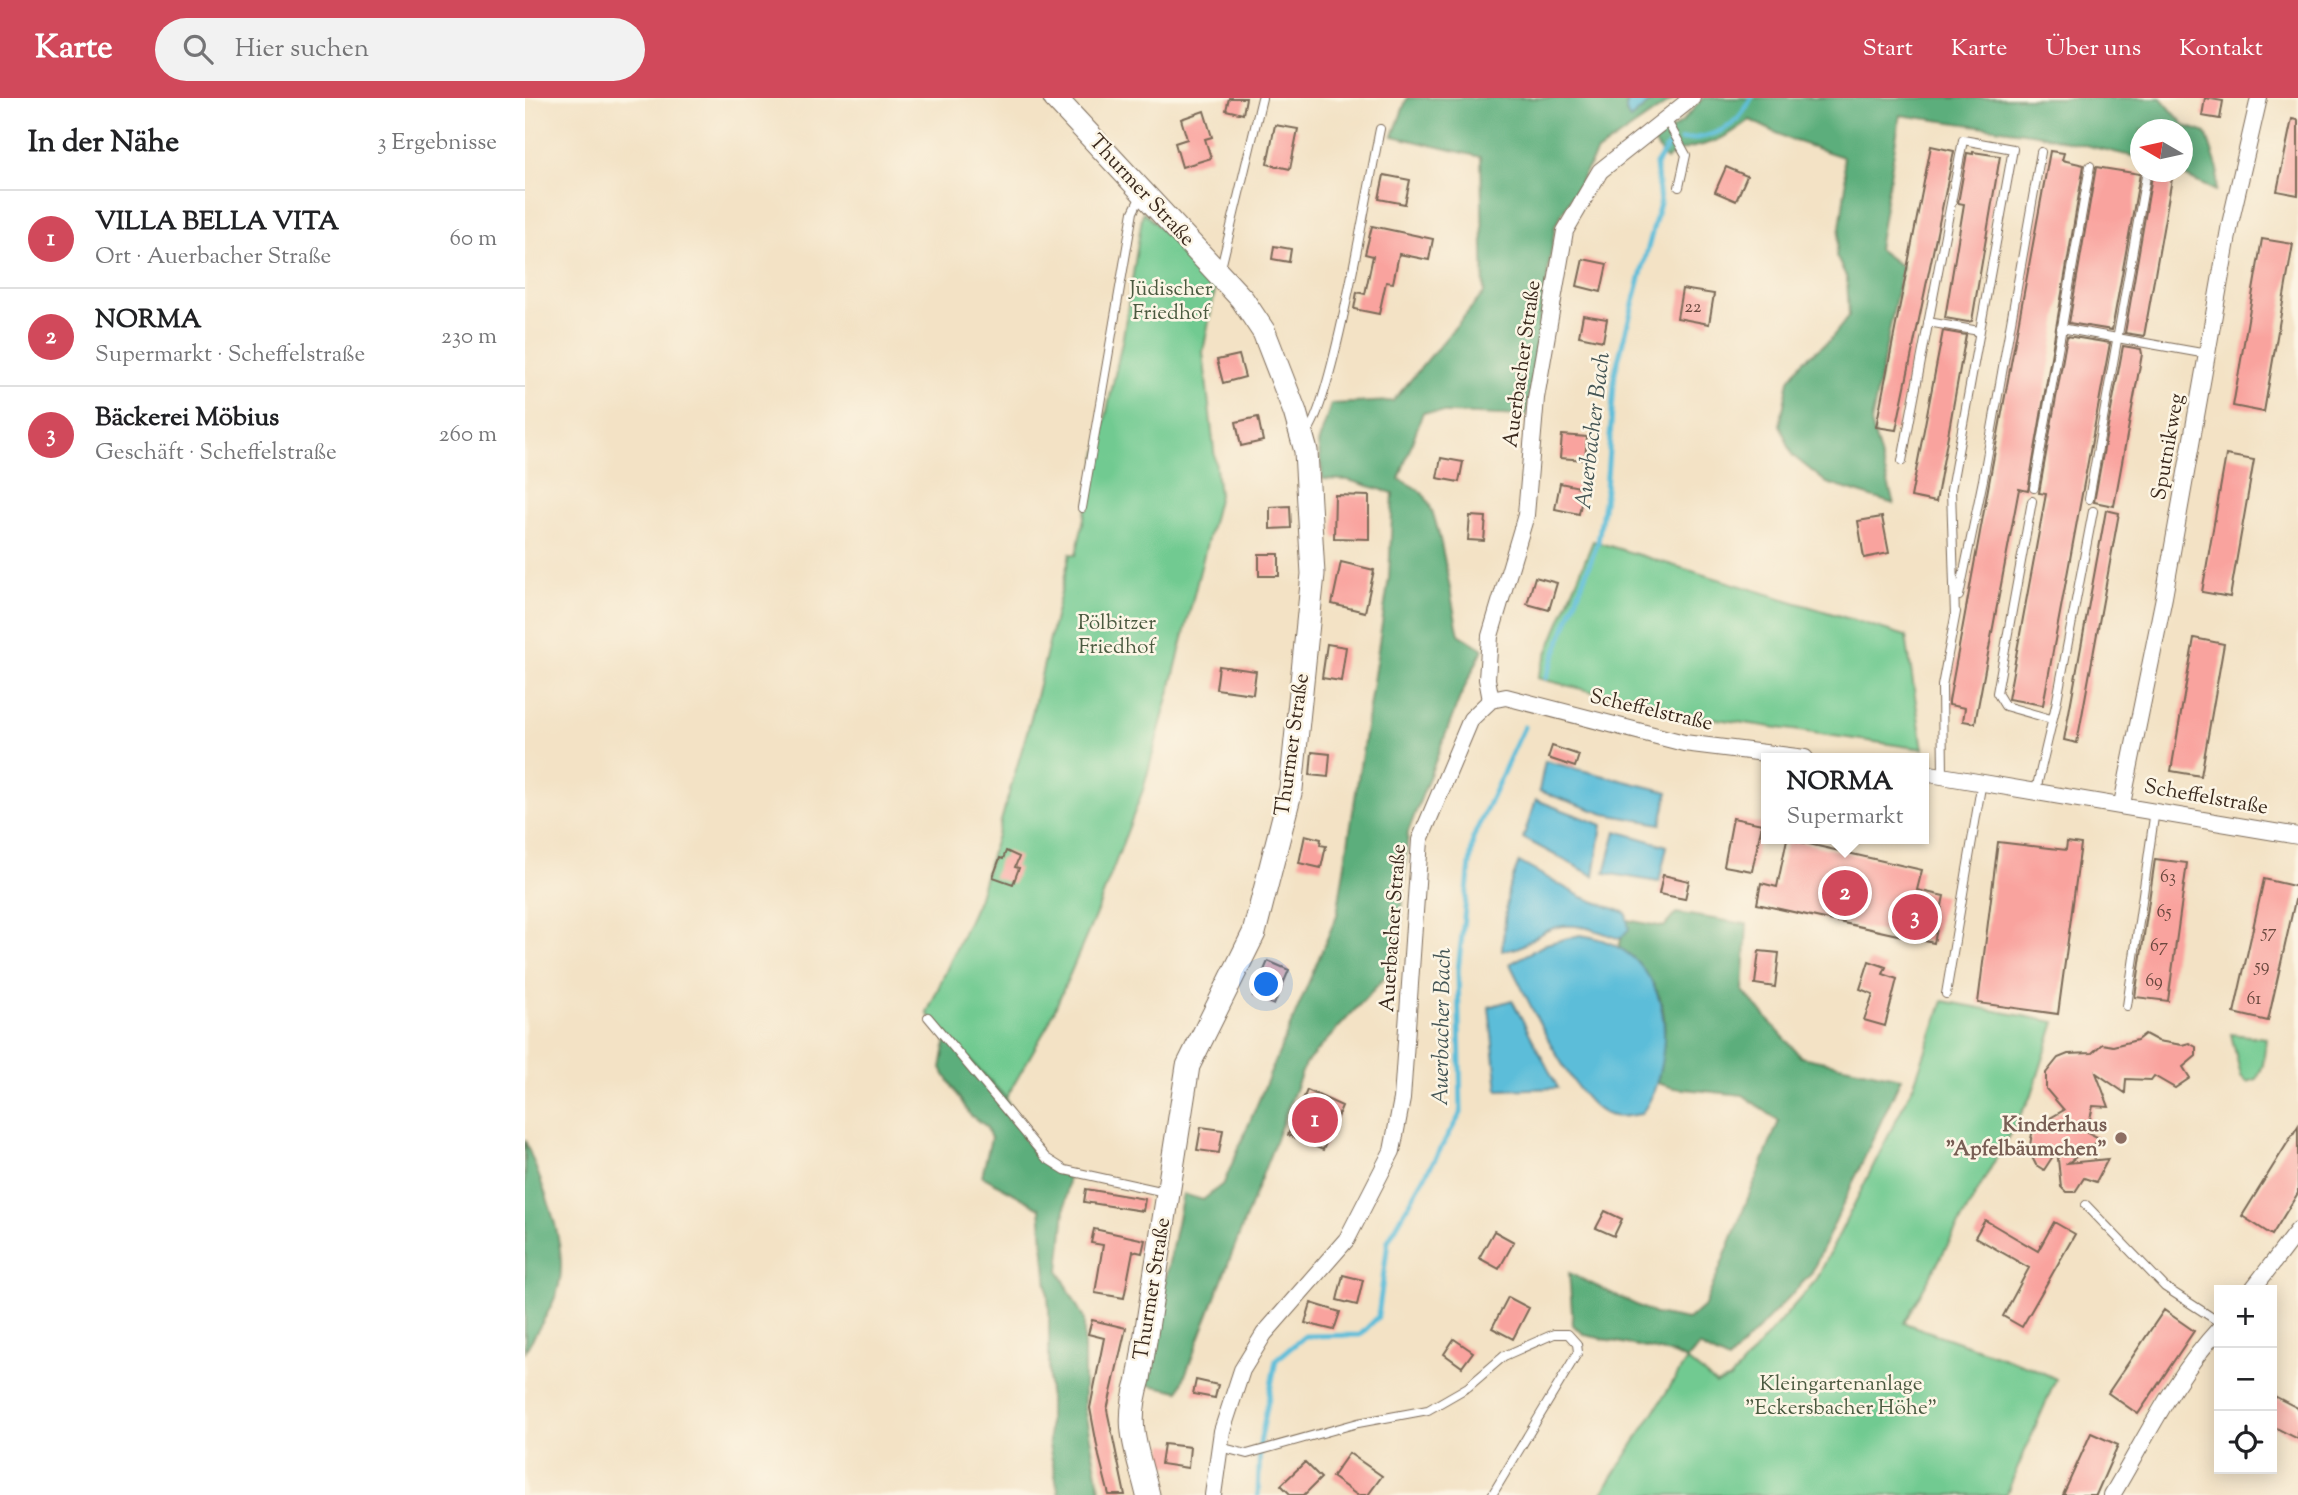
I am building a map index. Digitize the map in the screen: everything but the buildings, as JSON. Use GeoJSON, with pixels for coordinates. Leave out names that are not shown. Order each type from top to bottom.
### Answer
{"type":"FeatureCollection","features":[{"type":"Feature","properties":{"kind":"street","name":"Thurmer Straße"},"geometry":{"type":"LineString","coordinates":[[1055,98],[1242,299],[1264,332],[1302,436],[1310,485],[1313,574],[1291,789],[1254,933],[1188,1066],[1139,1379],[1131,1406],[1131,1426],[1148,1495]]}},
{"type":"Feature","properties":{"kind":"street","name":"Auerbacher Straße"},"geometry":{"type":"LineString","coordinates":[[1213,1495],[1222,1431],[1242,1370],[1264,1334],[1347,1239],[1392,1151],[1402,1099],[1420,840],[1471,719],[1491,699],[1487,679],[1490,636],[1526,516],[1536,398],[1565,231],[1600,171],[1617,154],[1667,121],[1692,98]]}},
{"type":"Feature","properties":{"kind":"street","name":"Sputnikweg"},"geometry":{"type":"LineString","coordinates":[[2122,804],[2230,224],[2259,98]]}},
{"type":"Feature","properties":{"kind":"street","name":"Scheffelstraße"},"geometry":{"type":"LineString","coordinates":[[1491,699],[1506,697],[1684,743],[1765,753]]}},
{"type":"Feature","properties":{"kind":"street","name":"Scheffelstraße"},"geometry":{"type":"LineString","coordinates":[[1929,774],[2122,804],[2298,836]]}},
{"type":"Feature","properties":{"kind":"street"},"geometry":{"type":"LineString","coordinates":[[2256,1285],[2298,1230]]}},
{"type":"Feature","properties":{"kind":"street"},"geometry":{"type":"LineString","coordinates":[[2112,1495],[2166,1403],[2214,1334]]}},
{"type":"Feature","properties":{"kind":"lane"},"geometry":{"type":"LineString","coordinates":[[1218,274],[1224,266],[1262,98]]}},
{"type":"Feature","properties":{"kind":"lane"},"geometry":{"type":"LineString","coordinates":[[1667,121],[1686,155],[1679,187]]}},
{"type":"Feature","properties":{"kind":"lane"},"geometry":{"type":"LineString","coordinates":[[1302,436],[1311,430],[1328,383],[1380,129]]}},
{"type":"Feature","properties":{"kind":"lane"},"geometry":{"type":"LineString","coordinates":[[1902,461],[1963,140],[2013,149],[1951,490],[1955,617]]}},
{"type":"Feature","properties":{"kind":"lane"},"geometry":{"type":"LineString","coordinates":[[1943,776],[1943,687],[2041,152]]}},
{"type":"Feature","properties":{"kind":"lane"},"geometry":{"type":"LineString","coordinates":[[2034,488],[2091,166]]}},
{"type":"Feature","properties":{"kind":"lane"},"geometry":{"type":"LineString","coordinates":[[2088,499],[2145,182]]}},
{"type":"Feature","properties":{"kind":"lane"},"geometry":{"type":"LineString","coordinates":[[1082,508],[1133,212],[1142,194]]}},
{"type":"Feature","properties":{"kind":"lane"},"geometry":{"type":"LineString","coordinates":[[1928,323],[1979,331]]}},
{"type":"Feature","properties":{"kind":"lane"},"geometry":{"type":"LineString","coordinates":[[2061,328],[2207,354]]}},
{"type":"Feature","properties":{"kind":"lane"},"geometry":{"type":"LineString","coordinates":[[2032,501],[1997,693],[2005,706],[2051,719]]}},
{"type":"Feature","properties":{"kind":"lane"},"geometry":{"type":"LineString","coordinates":[[2036,790],[2056,705],[2092,511]]}},
{"type":"Feature","properties":{"kind":"lane"},"geometry":{"type":"LineString","coordinates":[[1946,994],[1982,781]]}},
{"type":"Feature","properties":{"kind":"lane"},"geometry":{"type":"LineString","coordinates":[[2127,1006],[2155,810]]}},
{"type":"Feature","properties":{"kind":"lane"},"geometry":{"type":"LineString","coordinates":[[928,1017],[1046,1158],[1065,1170],[1168,1193]]}},
{"type":"Feature","properties":{"kind":"lane"},"geometry":{"type":"LineString","coordinates":[[2087,1205],[2165,1287],[2214,1319]]}},
{"type":"Feature","properties":{"kind":"lane"},"geometry":{"type":"LineString","coordinates":[[1220,1447],[1247,1454],[1358,1423],[1427,1410],[1468,1387],[1504,1356],[1554,1334],[1568,1334],[1577,1344],[1578,1352],[1492,1495]]}},
{"type":"Feature","properties":{"kind":"green space"},"geometry":{"type":"Polygon","coordinates":[[[1407,98],[1631,98],[1626,105],[1626,113],[1641,111],[1655,98],[1675,98],[1597,152],[1555,226],[1526,416],[1423,412],[1399,479],[1420,491],[1428,502],[1440,537],[1459,634],[1483,649],[1460,697],[1408,832],[1398,963],[1305,1064],[1179,1391],[1144,1384],[1183,1194],[1203,1200],[1224,1183],[1337,915],[1389,578],[1393,493],[1348,480],[1323,479],[1318,444],[1331,404],[1393,401],[1484,293],[1481,157],[1393,136],[1407,98]]]}},
{"type":"Feature","properties":{"kind":"green space"},"geometry":{"type":"Polygon","coordinates":[[[1703,98],[2161,98],[2179,119],[2130,119],[2130,156],[2037,134],[1900,115],[1878,249],[1902,267],[1871,423],[1894,504],[1827,483],[1793,456],[1780,425],[1789,380],[1803,361],[1829,341],[1849,316],[1847,278],[1836,256],[1846,185],[1843,157],[1789,139],[1750,120],[1718,140],[1680,151],[1666,160],[1654,142],[1682,122],[1703,98]]]}},
{"type":"Feature","properties":{"kind":"green space"},"geometry":{"type":"Polygon","coordinates":[[[2193,129],[2206,133],[2218,169],[2216,191],[2193,180],[2193,129]]]}},
{"type":"Feature","properties":{"kind":"green space","name":"Pölbitzer Friedhof"},"geometry":{"type":"Polygon","coordinates":[[[1143,211],[1216,285],[1203,352],[1219,495],[1143,790],[1095,916],[1048,1025],[1006,1098],[927,1013],[978,900],[1031,718],[1070,554],[1076,555],[1123,337],[1143,211]]]}},
{"type":"Feature","properties":{"kind":"green space"},"geometry":{"type":"Polygon","coordinates":[[[1593,541],[1906,636],[1923,749],[1683,714],[1537,678],[1593,541]]]}},
{"type":"Feature","properties":{"kind":"green space"},"geometry":{"type":"Polygon","coordinates":[[[1676,913],[1747,924],[1743,991],[1801,1057],[1901,1078],[1811,1274],[1728,1361],[1699,1346],[1687,1360],[1674,1354],[1585,1335],[1573,1325],[1569,1273],[1655,1314],[1688,1320],[1705,1305],[1779,1121],[1743,1095],[1674,1088],[1657,1083],[1664,1043],[1663,1008],[1658,992],[1649,978],[1636,963],[1618,950],[1627,920],[1664,927],[1676,913]]]}},
{"type":"Feature","properties":{"kind":"green space","name":"Kleingartenanlage \"Eckersbacher Höhe\""},"geometry":{"type":"Polygon","coordinates":[[[1943,1001],[2055,1022],[2032,1094],[1904,1323],[2033,1368],[2056,1379],[2006,1495],[1601,1495],[1687,1360],[1716,1384],[1730,1379],[1817,1279],[1914,1084],[1943,1001]]]}},
{"type":"Feature","properties":{"kind":"green space"},"geometry":{"type":"Polygon","coordinates":[[[2231,1034],[2266,1038],[2263,1065],[2257,1079],[2247,1082],[2241,1076],[2231,1034]]]}},
{"type":"Feature","properties":{"kind":"green space"},"geometry":{"type":"Polygon","coordinates":[[[947,1035],[1006,1098],[1033,1152],[1068,1178],[1059,1271],[1084,1319],[1084,1407],[1101,1495],[1059,1495],[1049,1445],[1049,1309],[1040,1208],[982,1176],[991,1138],[986,1126],[970,1115],[941,1068],[947,1035]]]}},
{"type":"Feature","properties":{"kind":"green space"},"geometry":{"type":"Polygon","coordinates":[[[525,1140],[557,1231],[561,1268],[553,1302],[525,1352],[525,1140]]]}},
{"type":"Feature","properties":{"kind":"water"},"geometry":{"type":"Polygon","coordinates":[[[1631,98],[1655,98],[1630,119],[1626,108],[1631,98]]]}},
{"type":"Feature","properties":{"kind":"water"},"geometry":{"type":"Polygon","coordinates":[[[1545,761],[1668,792],[1661,824],[1605,814],[1539,791],[1545,761]]]}},
{"type":"Feature","properties":{"kind":"water"},"geometry":{"type":"Polygon","coordinates":[[[1536,800],[1602,825],[1594,876],[1523,838],[1536,800]]]}},
{"type":"Feature","properties":{"kind":"water"},"geometry":{"type":"Polygon","coordinates":[[[1616,831],[1667,846],[1659,882],[1605,873],[1616,831]]]}},
{"type":"Feature","properties":{"kind":"water"},"geometry":{"type":"Polygon","coordinates":[[[1519,862],[1582,897],[1626,913],[1629,929],[1620,939],[1583,927],[1565,926],[1546,931],[1514,949],[1502,950],[1508,891],[1519,862]]]}},
{"type":"Feature","properties":{"kind":"water"},"geometry":{"type":"Polygon","coordinates":[[[1580,935],[1623,950],[1639,963],[1659,998],[1664,1041],[1661,1064],[1649,1103],[1641,1114],[1613,1116],[1591,1104],[1551,1045],[1510,964],[1546,944],[1580,935]]]}},
{"type":"Feature","properties":{"kind":"water"},"geometry":{"type":"Polygon","coordinates":[[[1512,1000],[1558,1088],[1498,1090],[1489,1007],[1512,1000]]]}},
{"type":"Feature","properties":{"kind":"waterway","name":"Auerbacher Bach"},"geometry":{"type":"LineString","coordinates":[[1681,140],[1704,137],[1723,130],[1739,117],[1751,98]]}},
{"type":"Feature","properties":{"kind":"waterway","name":"Auerbacher Bach"},"geometry":{"type":"LineString","coordinates":[[1546,678],[1598,542],[1606,489],[1615,372],[1660,203],[1656,164],[1668,146]]}},
{"type":"Feature","properties":{"kind":"waterway","name":"Auerbacher Bach"},"geometry":{"type":"LineString","coordinates":[[1258,1495],[1260,1443],[1276,1360],[1305,1336],[1360,1335],[1378,1317],[1388,1241],[1461,1113],[1458,970],[1473,838],[1524,727]]}},
{"type":"Feature","properties":{"kind":"place","name":"NORMA"},"geometry":{"type":"Point","coordinates":[1845,893]}},
{"type":"Feature","properties":{"kind":"place","name":"Bäckerei Möbius"},"geometry":{"type":"Point","coordinates":[1915,917]}},
{"type":"Feature","properties":{"kind":"place","name":"VILLA BELLA VITA"},"geometry":{"type":"Point","coordinates":[1315,1120]}},
{"type":"Feature","properties":{"kind":"place","name":"Kinderhaus \"Apfelbäumchen\""},"geometry":{"type":"Point","coordinates":[2121,1138]}},
{"type":"Feature","properties":{"kind":"park label","name":"Jüdischer Friedhof"},"geometry":{"type":"Point","coordinates":[1171,302]}}]}
